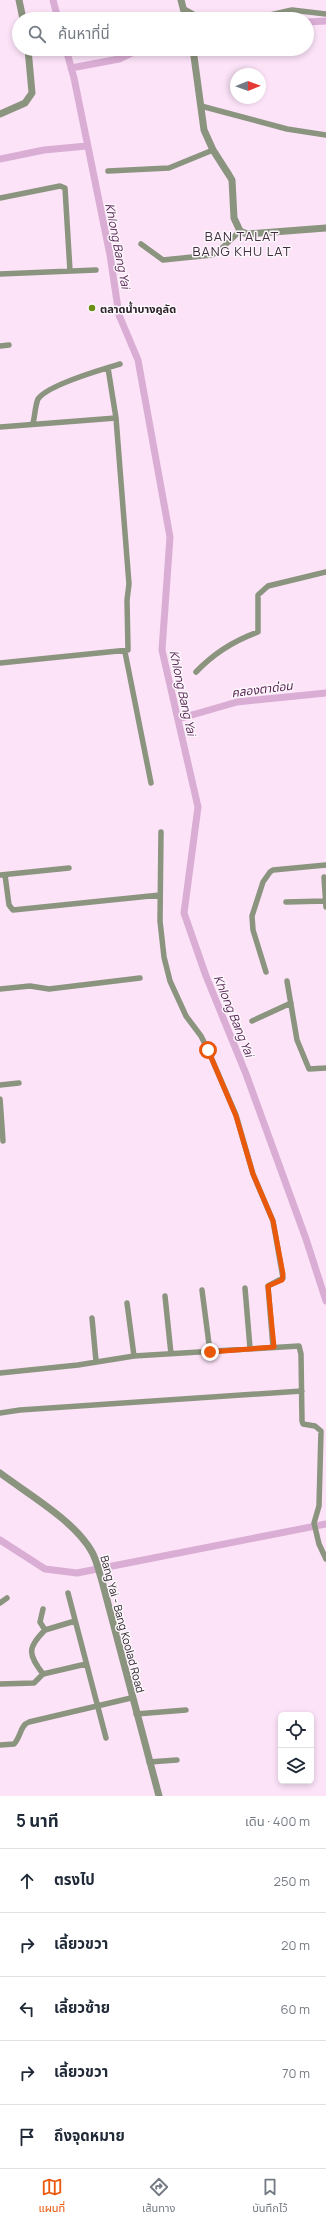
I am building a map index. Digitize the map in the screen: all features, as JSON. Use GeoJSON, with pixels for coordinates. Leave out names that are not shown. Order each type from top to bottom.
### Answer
{"type":"FeatureCollection","features":[{"type":"Feature","properties":{"kind":"street"},"geometry":{"type":"LineString","coordinates":[[19,0],[22,12]]}},
{"type":"Feature","properties":{"kind":"street"},"geometry":{"type":"LineString","coordinates":[[182,0],[185,12]]}},
{"type":"Feature","properties":{"kind":"street"},"geometry":{"type":"LineString","coordinates":[[184,9],[189,12]]}},
{"type":"Feature","properties":{"kind":"street"},"geometry":{"type":"LineString","coordinates":[[283,12],[292,10],[309,12]]}},
{"type":"Feature","properties":{"kind":"street"},"geometry":{"type":"LineString","coordinates":[[314,13],[326,14]]}},
{"type":"Feature","properties":{"kind":"street"},"geometry":{"type":"LineString","coordinates":[[0,114],[25,103],[32,93],[29,56]]}},
{"type":"Feature","properties":{"kind":"street"},"geometry":{"type":"LineString","coordinates":[[194,56],[204,130],[213,150],[232,180],[234,218],[240,231]]}},
{"type":"Feature","properties":{"kind":"street"},"geometry":{"type":"LineString","coordinates":[[201,106],[287,128],[326,135]]}},
{"type":"Feature","properties":{"kind":"street"},"geometry":{"type":"LineString","coordinates":[[108,171],[169,168],[213,150]]}},
{"type":"Feature","properties":{"kind":"street"},"geometry":{"type":"LineString","coordinates":[[0,198],[60,186],[65,188],[70,271]]}},
{"type":"Feature","properties":{"kind":"street"},"geometry":{"type":"LineString","coordinates":[[240,231],[252,234],[326,228]]}},
{"type":"Feature","properties":{"kind":"street"},"geometry":{"type":"LineString","coordinates":[[141,244],[163,260],[206,256],[220,250],[240,231]]}},
{"type":"Feature","properties":{"kind":"street"},"geometry":{"type":"LineString","coordinates":[[0,274],[96,270]]}},
{"type":"Feature","properties":{"kind":"street"},"geometry":{"type":"LineString","coordinates":[[0,346],[9,345]]}},
{"type":"Feature","properties":{"kind":"street"},"geometry":{"type":"LineString","coordinates":[[33,423],[36,404],[42,395],[82,375],[120,364]]}},
{"type":"Feature","properties":{"kind":"street"},"geometry":{"type":"LineString","coordinates":[[108,368],[116,418],[129,584],[127,600],[128,650],[125,652],[151,783]]}},
{"type":"Feature","properties":{"kind":"street"},"geometry":{"type":"LineString","coordinates":[[0,427],[33,423],[74,423],[116,418]]}},
{"type":"Feature","properties":{"kind":"street"},"geometry":{"type":"LineString","coordinates":[[196,672],[212,655],[239,639],[258,632],[258,595],[268,586],[326,572]]}},
{"type":"Feature","properties":{"kind":"street"},"geometry":{"type":"LineString","coordinates":[[0,663],[92,653],[125,652]]}},
{"type":"Feature","properties":{"kind":"street"},"geometry":{"type":"LineString","coordinates":[[161,832],[160,895],[164,957],[170,981],[186,1016],[201,1036],[208,1050],[236,1116],[253,1174],[273,1221],[283,1274],[282,1280],[268,1286],[274,1347]]}},
{"type":"Feature","properties":{"kind":"street"},"geometry":{"type":"LineString","coordinates":[[266,972],[253,930],[252,916],[263,882],[273,870],[326,865]]}},
{"type":"Feature","properties":{"kind":"street"},"geometry":{"type":"LineString","coordinates":[[69,868],[2,875],[9,905],[13,910],[160,895]]}},
{"type":"Feature","properties":{"kind":"street"},"geometry":{"type":"LineString","coordinates":[[286,902],[326,903],[324,877]]}},
{"type":"Feature","properties":{"kind":"street"},"geometry":{"type":"LineString","coordinates":[[0,989],[30,986],[49,989],[140,978]]}},
{"type":"Feature","properties":{"kind":"street"},"geometry":{"type":"LineString","coordinates":[[287,981],[298,1040],[309,1069],[326,1068]]}},
{"type":"Feature","properties":{"kind":"street"},"geometry":{"type":"LineString","coordinates":[[252,1021],[291,1003]]}},
{"type":"Feature","properties":{"kind":"street"},"geometry":{"type":"LineString","coordinates":[[0,1085],[19,1083]]}},
{"type":"Feature","properties":{"kind":"street"},"geometry":{"type":"LineString","coordinates":[[0,1100],[3,1141]]}},
{"type":"Feature","properties":{"kind":"street"},"geometry":{"type":"LineString","coordinates":[[245,1288],[250,1348]]}},
{"type":"Feature","properties":{"kind":"street"},"geometry":{"type":"LineString","coordinates":[[202,1290],[210,1352]]}},
{"type":"Feature","properties":{"kind":"street"},"geometry":{"type":"LineString","coordinates":[[165,1296],[171,1354]]}},
{"type":"Feature","properties":{"kind":"street"},"geometry":{"type":"LineString","coordinates":[[127,1303],[134,1356]]}},
{"type":"Feature","properties":{"kind":"street"},"geometry":{"type":"LineString","coordinates":[[92,1318],[96,1361]]}},
{"type":"Feature","properties":{"kind":"street"},"geometry":{"type":"LineString","coordinates":[[0,1373],[134,1356],[296,1345],[300,1348],[303,1424],[315,1426],[321,1431],[319,1506],[314,1523],[316,1536],[326,1560]]}},
{"type":"Feature","properties":{"kind":"street"},"geometry":{"type":"LineString","coordinates":[[0,1413],[20,1410],[302,1391]]}},
{"type":"Feature","properties":{"kind":"street","name":"Bang Yai - Bang Koolad Road"},"geometry":{"type":"LineString","coordinates":[[0,1473],[73,1530],[89,1547],[102,1581],[131,1698],[159,1796]]}},
{"type":"Feature","properties":{"kind":"street"},"geometry":{"type":"LineString","coordinates":[[68,1593],[106,1738]]}},
{"type":"Feature","properties":{"kind":"street"},"geometry":{"type":"LineString","coordinates":[[0,1603],[7,1598]]}},
{"type":"Feature","properties":{"kind":"street"},"geometry":{"type":"LineString","coordinates":[[43,1609],[40,1622],[45,1630]]}},
{"type":"Feature","properties":{"kind":"street"},"geometry":{"type":"LineString","coordinates":[[43,1674],[35,1663],[31,1651],[36,1639],[45,1630],[75,1621]]}},
{"type":"Feature","properties":{"kind":"street"},"geometry":{"type":"LineString","coordinates":[[0,1684],[34,1683],[43,1674],[86,1664]]}},
{"type":"Feature","properties":{"kind":"street"},"geometry":{"type":"LineString","coordinates":[[0,1745],[14,1744],[21,1734],[23,1726],[29,1722],[131,1698]]}},
{"type":"Feature","properties":{"kind":"street"},"geometry":{"type":"LineString","coordinates":[[136,1714],[186,1710]]}},
{"type":"Feature","properties":{"kind":"street"},"geometry":{"type":"LineString","coordinates":[[149,1762],[177,1760]]}},
{"type":"Feature","properties":{"kind":"waterway","name":"Khlong Bang Yai"},"geometry":{"type":"LineString","coordinates":[[53,0],[56,12]]}},
{"type":"Feature","properties":{"kind":"waterway"},"geometry":{"type":"LineString","coordinates":[[314,22],[326,21]]}},
{"type":"Feature","properties":{"kind":"waterway","name":"Khlong Bang Yai"},"geometry":{"type":"LineString","coordinates":[[68,56],[74,78],[110,255],[119,315],[138,360],[170,537],[162,650],[198,807],[184,913],[206,976],[246,1074],[306,1239],[326,1301]]}},
{"type":"Feature","properties":{"kind":"waterway"},"geometry":{"type":"LineString","coordinates":[[71,68],[119,59],[125,56]]}},
{"type":"Feature","properties":{"kind":"waterway"},"geometry":{"type":"LineString","coordinates":[[0,159],[44,150],[87,146]]}},
{"type":"Feature","properties":{"kind":"waterway","name":"คลองตาด่อน"},"geometry":{"type":"LineString","coordinates":[[178,719],[237,702],[326,693]]}},
{"type":"Feature","properties":{"kind":"waterway"},"geometry":{"type":"LineString","coordinates":[[0,1540],[45,1569],[77,1573],[326,1524]]}},
{"type":"Feature","properties":{"kind":"place","name":"ตลาดน้ำบางคูลัด"},"geometry":{"type":"Point","coordinates":[92,308]}},
{"type":"Feature","properties":{"kind":"district","name":"BAN TALAT BANG KHU LAT"},"geometry":{"type":"Point","coordinates":[242,244]}},
{"type":"Feature","properties":{"kind":"route"},"geometry":{"type":"LineString","coordinates":[[208,1050],[236,1116],[253,1174],[273,1221],[283,1274],[282,1280],[271,1283],[268,1286],[274,1347],[210,1352]]}}]}
